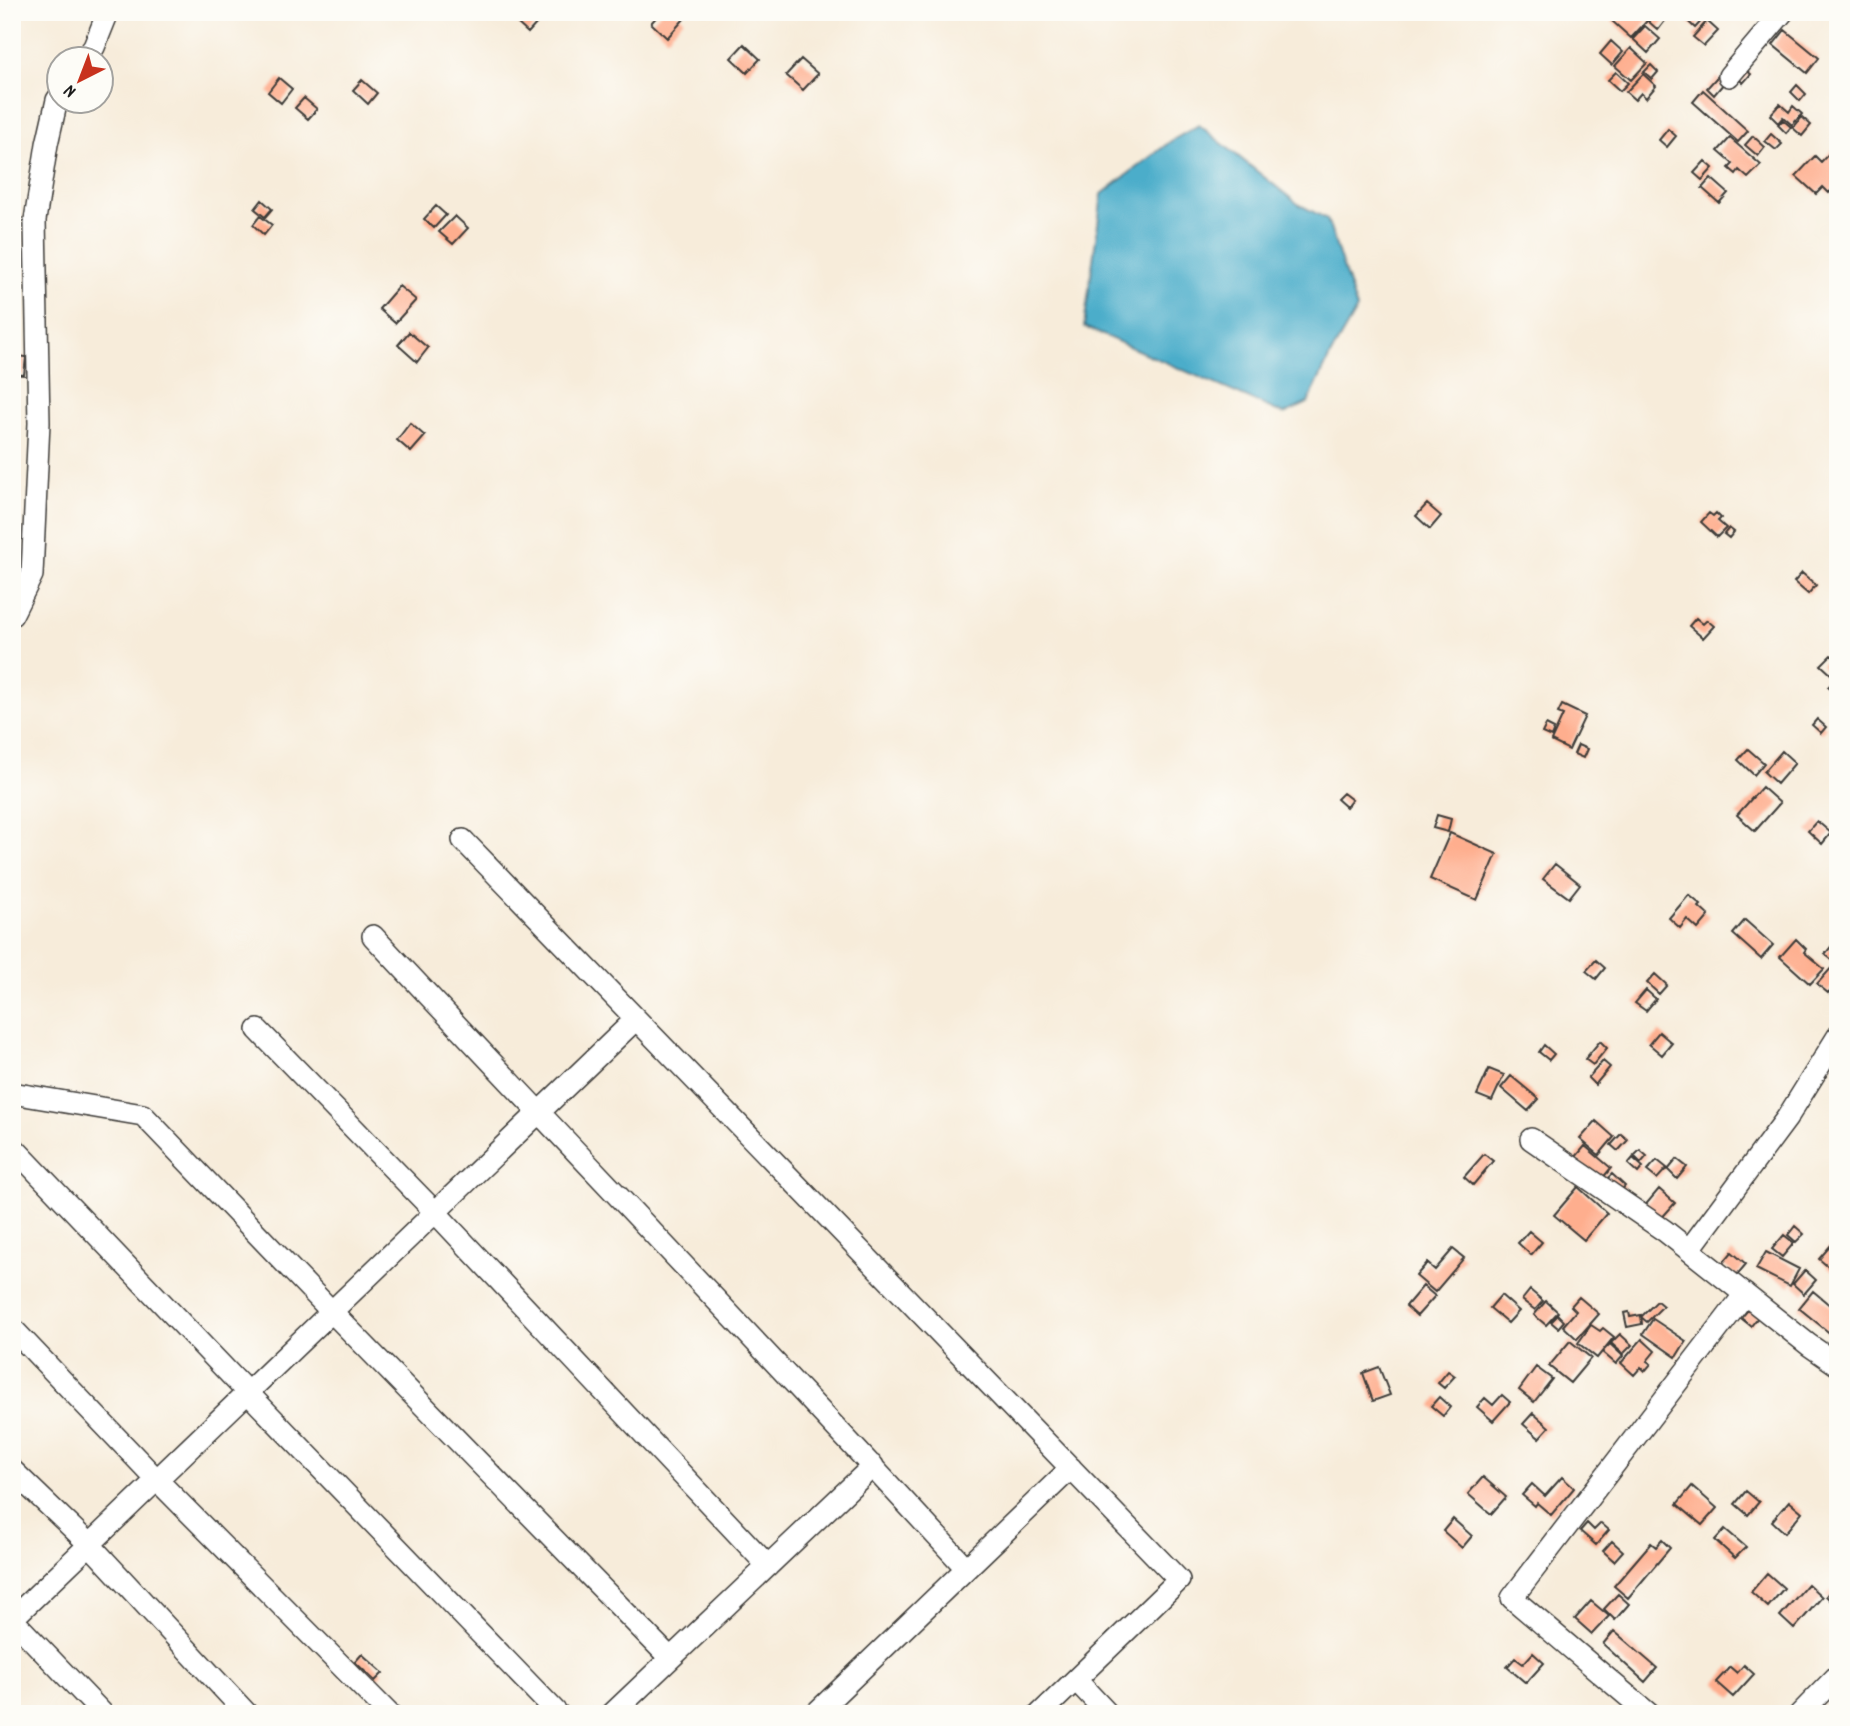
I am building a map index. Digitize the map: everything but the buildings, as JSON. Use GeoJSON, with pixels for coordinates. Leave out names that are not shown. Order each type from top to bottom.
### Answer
{"type":"FeatureCollection","features":[{"type":"Feature","properties":{"kind":"street"},"geometry":{"type":"LineString","coordinates":[[94,46],[108,12]]}},
{"type":"Feature","properties":{"kind":"street"},"geometry":{"type":"LineString","coordinates":[[1729,76],[1783,12]]}},
{"type":"Feature","properties":{"kind":"street"},"geometry":{"type":"LineString","coordinates":[[12,615],[32,575],[38,423],[35,220],[53,116]]}},
{"type":"Feature","properties":{"kind":"street"},"geometry":{"type":"LineString","coordinates":[[463,841],[1179,1580],[1040,1714]]}},
{"type":"Feature","properties":{"kind":"street"},"geometry":{"type":"LineString","coordinates":[[373,936],[966,1568]]}},
{"type":"Feature","properties":{"kind":"street"},"geometry":{"type":"LineString","coordinates":[[103,1714],[12,1619],[636,1019]]}},
{"type":"Feature","properties":{"kind":"street"},"geometry":{"type":"LineString","coordinates":[[258,1030],[435,1212],[768,1566]]}},
{"type":"Feature","properties":{"kind":"street"},"geometry":{"type":"LineString","coordinates":[[1689,1250],[1787,1118],[1838,1035]]}},
{"type":"Feature","properties":{"kind":"street"},"geometry":{"type":"LineString","coordinates":[[12,1093],[143,1115],[670,1658]]}},
{"type":"Feature","properties":{"kind":"street"},"geometry":{"type":"LineString","coordinates":[[1531,1139],[1665,1231],[1838,1365]]}},
{"type":"Feature","properties":{"kind":"street"},"geometry":{"type":"LineString","coordinates":[[12,1146],[558,1714]]}},
{"type":"Feature","properties":{"kind":"street"},"geometry":{"type":"LineString","coordinates":[[1649,1714],[1512,1598],[1745,1294]]}},
{"type":"Feature","properties":{"kind":"street"},"geometry":{"type":"LineString","coordinates":[[12,1328],[157,1480],[389,1714]]}},
{"type":"Feature","properties":{"kind":"street"},"geometry":{"type":"LineString","coordinates":[[612,1714],[873,1466]]}},
{"type":"Feature","properties":{"kind":"street"},"geometry":{"type":"LineString","coordinates":[[815,1714],[1071,1468]]}},
{"type":"Feature","properties":{"kind":"street"},"geometry":{"type":"LineString","coordinates":[[12,1470],[90,1545],[247,1714]]}},
{"type":"Feature","properties":{"kind":"street"},"geometry":{"type":"LineString","coordinates":[[1800,1714],[1838,1675]]}},
{"type":"Feature","properties":{"kind":"street"},"geometry":{"type":"LineString","coordinates":[[1076,1680],[1108,1714]]}},
{"type":"Feature","properties":{"kind":"water"},"geometry":{"type":"Polygon","coordinates":[[[1199,125],[1298,204],[1327,219],[1357,309],[1331,354],[1308,403],[1284,414],[1084,327],[1102,194],[1171,141],[1199,125]]]}}]}
